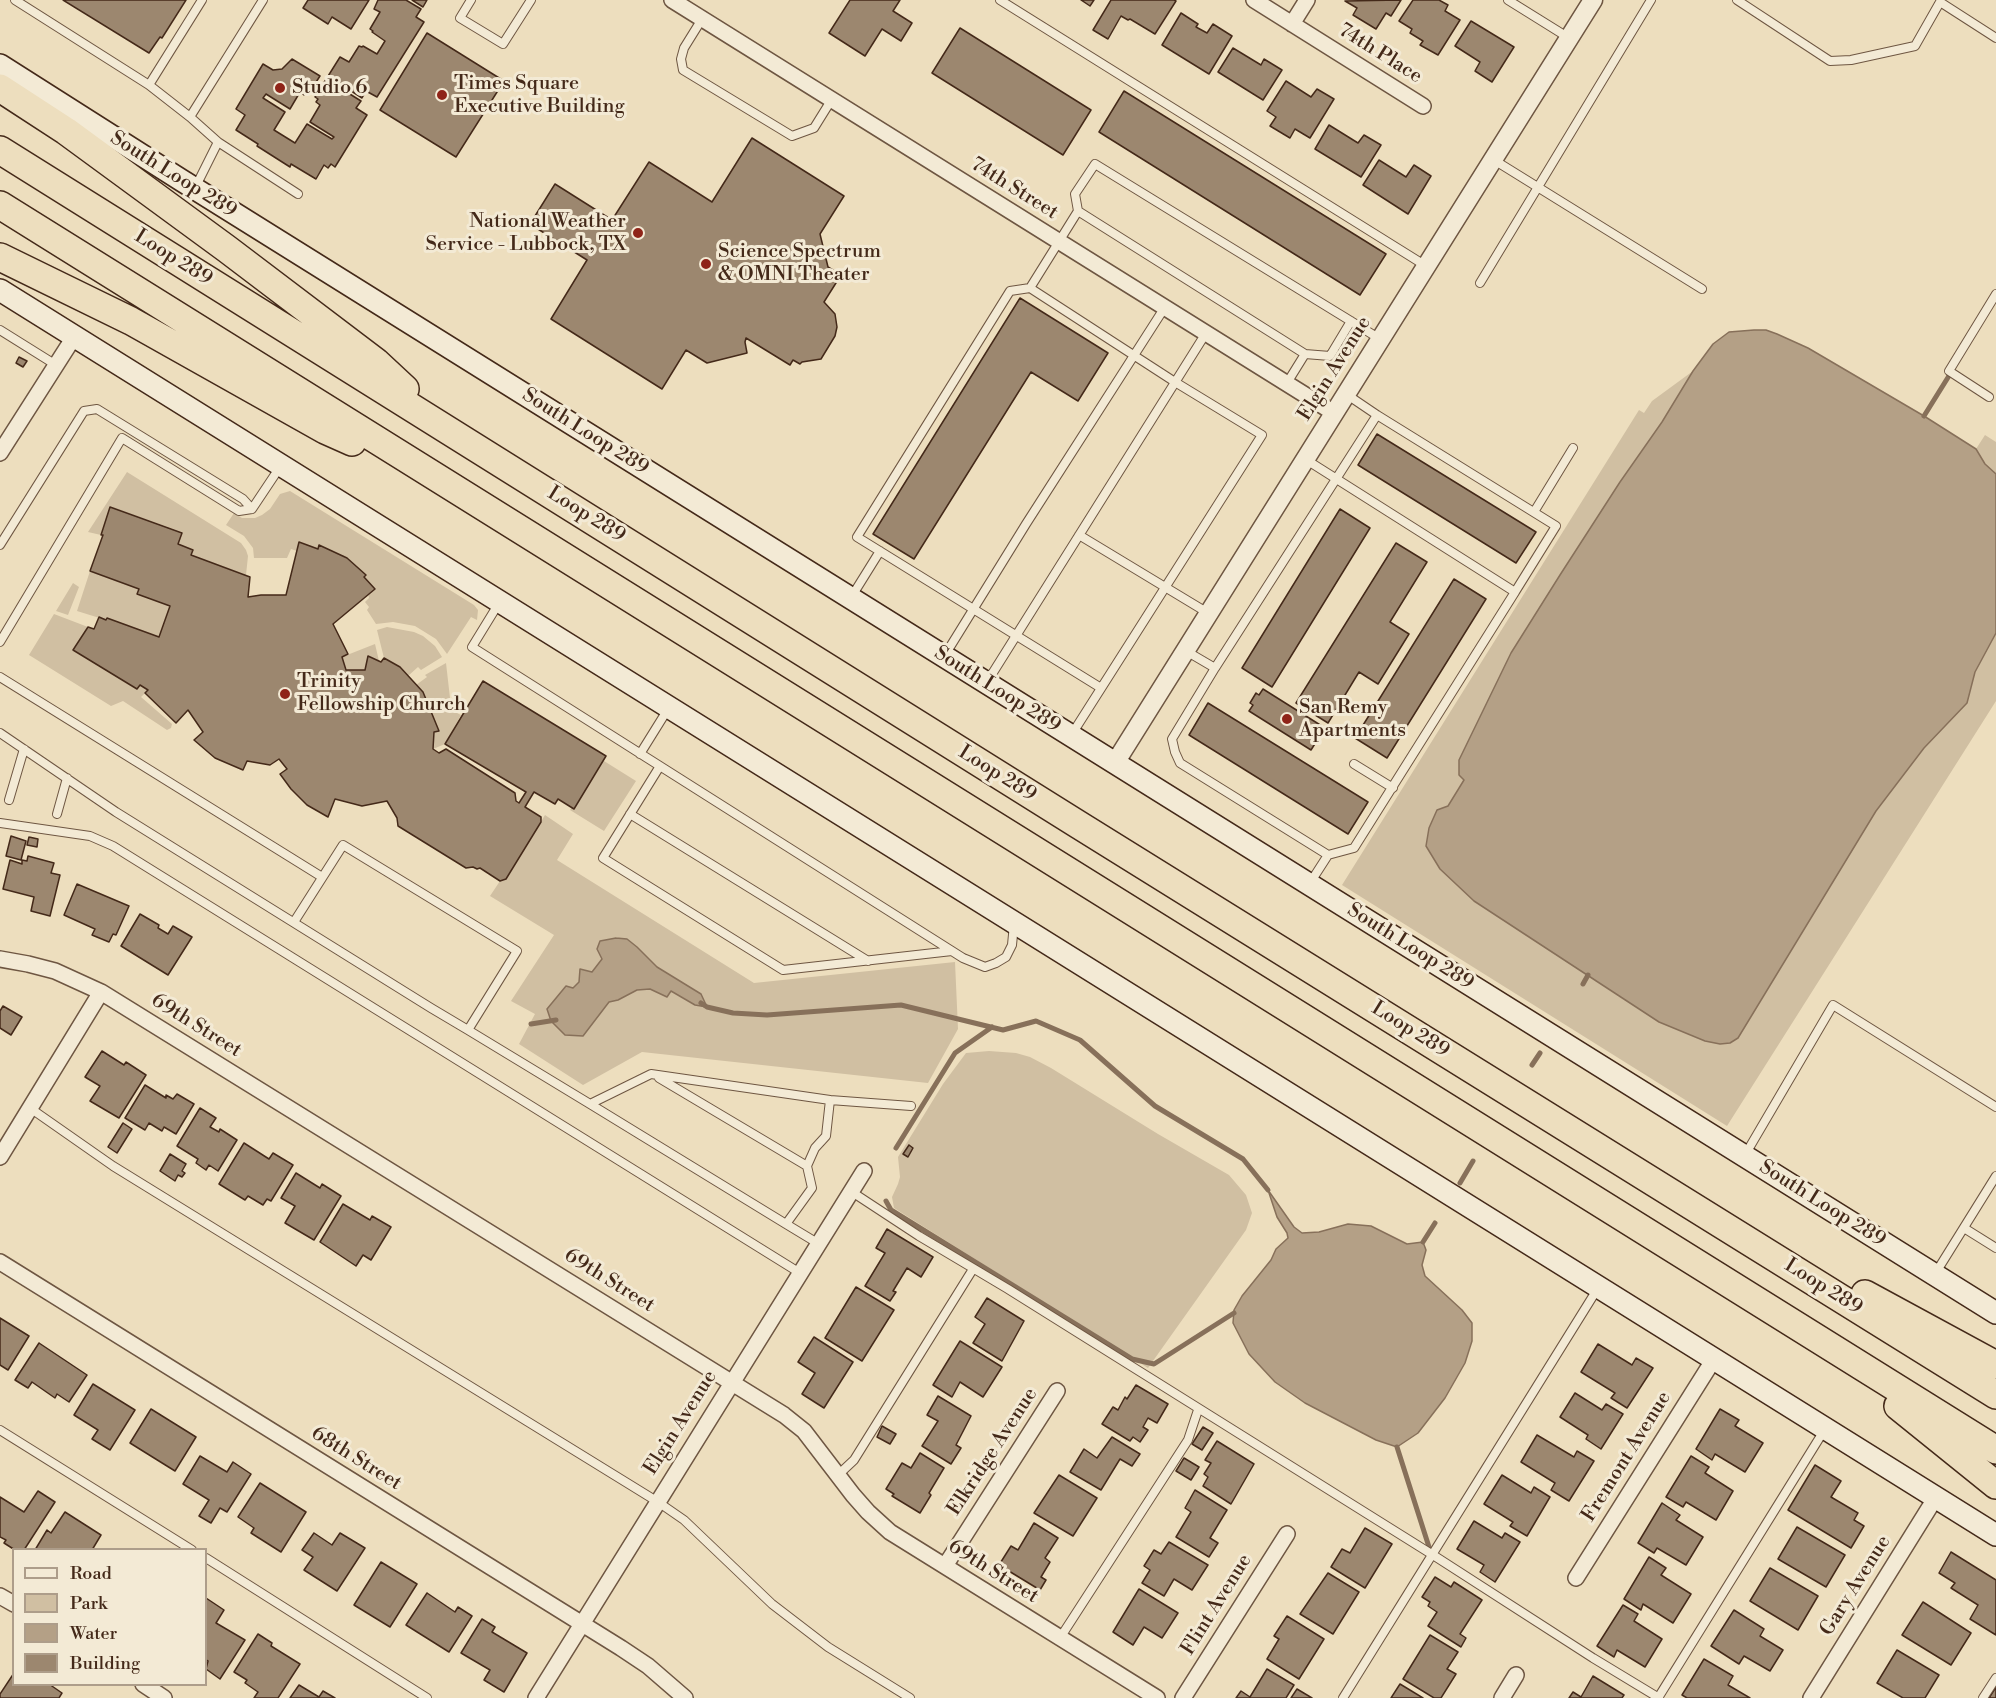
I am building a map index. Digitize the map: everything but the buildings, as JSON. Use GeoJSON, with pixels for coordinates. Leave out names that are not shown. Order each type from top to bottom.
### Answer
{"type":"FeatureCollection","features":[{"type":"Feature","properties":{"kind":"highway"},"geometry":{"type":"LineString","coordinates":[[0,87],[118,169],[376,362],[445,428]]}},
{"type":"Feature","properties":{"kind":"highway","name":"Loop 289"},"geometry":{"type":"LineString","coordinates":[[0,150],[1078,825],[1996,1395]]}},
{"type":"Feature","properties":{"kind":"highway"},"geometry":{"type":"LineString","coordinates":[[0,205],[1996,1450]]}},
{"type":"Feature","properties":{"kind":"highway"},"geometry":{"type":"LineString","coordinates":[[0,257],[131,321],[325,430],[469,498]]}},
{"type":"Feature","properties":{"kind":"highway"},"geometry":{"type":"LineString","coordinates":[[1563,1125],[1996,1365]]}},
{"type":"Feature","properties":{"kind":"highway"},"geometry":{"type":"LineString","coordinates":[[1814,1336],[1996,1485]]}},
{"type":"Feature","properties":{"kind":"main road","name":"South Loop 289"},"geometry":{"type":"LineString","coordinates":[[0,65],[1996,1313]]}},
{"type":"Feature","properties":{"kind":"main road"},"geometry":{"type":"LineString","coordinates":[[0,290],[1996,1535]]}},
{"type":"Feature","properties":{"kind":"street","name":"74th Street"},"geometry":{"type":"LineString","coordinates":[[672,0],[1334,413]]}},
{"type":"Feature","properties":{"kind":"street","name":"74th Place"},"geometry":{"type":"LineString","coordinates":[[1254,0],[1423,106]]}},
{"type":"Feature","properties":{"kind":"street"},"geometry":{"type":"LineString","coordinates":[[1292,24],[1307,0]]}},
{"type":"Feature","properties":{"kind":"street","name":"Elgin Avenue"},"geometry":{"type":"LineString","coordinates":[[1115,763],[1593,0]]}},
{"type":"Feature","properties":{"kind":"street"},"geometry":{"type":"LineString","coordinates":[[0,453],[74,337]]}},
{"type":"Feature","properties":{"kind":"street","name":"69th Street"},"geometry":{"type":"LineString","coordinates":[[0,959],[55,971],[101,992],[733,1382],[784,1415],[804,1431],[853,1495],[878,1522],[1157,1698]]}},
{"type":"Feature","properties":{"kind":"street"},"geometry":{"type":"LineString","coordinates":[[0,1156],[101,992]]}},
{"type":"Feature","properties":{"kind":"street","name":"Elgin Avenue"},"geometry":{"type":"LineString","coordinates":[[536,1698],[864,1171]]}},
{"type":"Feature","properties":{"kind":"street","name":"68th Street"},"geometry":{"type":"LineString","coordinates":[[0,1262],[582,1624],[648,1666],[686,1698]]}},
{"type":"Feature","properties":{"kind":"street","name":"Fremont Avenue"},"geometry":{"type":"LineString","coordinates":[[1576,1578],[1714,1359]]}},
{"type":"Feature","properties":{"kind":"street","name":"Elkridge Avenue"},"geometry":{"type":"LineString","coordinates":[[945,1566],[1057,1391]]}},
{"type":"Feature","properties":{"kind":"street","name":"Gary Avenue"},"geometry":{"type":"LineString","coordinates":[[1811,1698],[1936,1497]]}},
{"type":"Feature","properties":{"kind":"street","name":"Flint Avenue"},"geometry":{"type":"LineString","coordinates":[[1183,1698],[1287,1534]]}},
{"type":"Feature","properties":{"kind":"street"},"geometry":{"type":"LineString","coordinates":[[1502,1698],[1516,1676]]}},
{"type":"Feature","properties":{"kind":"street"},"geometry":{"type":"LineString","coordinates":[[146,1686],[164,1698]]}},
{"type":"Feature","properties":{"kind":"lane"},"geometry":{"type":"LineString","coordinates":[[15,0],[148,85],[218,142],[298,194]]}},
{"type":"Feature","properties":{"kind":"lane"},"geometry":{"type":"LineString","coordinates":[[148,85],[202,0]]}},
{"type":"Feature","properties":{"kind":"lane"},"geometry":{"type":"LineString","coordinates":[[190,117],[263,0]]}},
{"type":"Feature","properties":{"kind":"lane"},"geometry":{"type":"LineString","coordinates":[[471,0],[460,18],[503,44],[531,0]]}},
{"type":"Feature","properties":{"kind":"lane"},"geometry":{"type":"LineString","coordinates":[[1000,0],[1426,266]]}},
{"type":"Feature","properties":{"kind":"lane"},"geometry":{"type":"LineString","coordinates":[[1508,0],[1569,38]]}},
{"type":"Feature","properties":{"kind":"lane"},"geometry":{"type":"LineString","coordinates":[[1480,283],[1651,0]]}},
{"type":"Feature","properties":{"kind":"lane"},"geometry":{"type":"LineString","coordinates":[[1737,0],[1830,61],[1851,60],[1915,46],[1940,2],[1996,38]]}},
{"type":"Feature","properties":{"kind":"lane"},"geometry":{"type":"LineString","coordinates":[[702,19],[684,48],[681,59],[683,70],[792,136],[814,128],[832,99]]}},
{"type":"Feature","properties":{"kind":"lane"},"geometry":{"type":"LineString","coordinates":[[195,189],[218,142]]}},
{"type":"Feature","properties":{"kind":"lane"},"geometry":{"type":"LineString","coordinates":[[1493,159],[1702,289]]}},
{"type":"Feature","properties":{"kind":"lane"},"geometry":{"type":"LineString","coordinates":[[1030,288],[1078,211],[1075,194],[1095,164],[1380,339]]}},
{"type":"Feature","properties":{"kind":"lane"},"geometry":{"type":"LineString","coordinates":[[1078,211],[1305,354],[1330,356],[1351,321]]}},
{"type":"Feature","properties":{"kind":"lane"},"geometry":{"type":"LineString","coordinates":[[1071,735],[1101,688],[1165,587],[1262,435],[1030,288],[1010,291],[857,537],[1101,688]]}},
{"type":"Feature","properties":{"kind":"lane"},"geometry":{"type":"LineString","coordinates":[[1989,397],[1949,371],[1996,294]]}},
{"type":"Feature","properties":{"kind":"lane"},"geometry":{"type":"LineString","coordinates":[[944,656],[1165,307]]}},
{"type":"Feature","properties":{"kind":"lane"},"geometry":{"type":"LineString","coordinates":[[0,330],[56,365]]}},
{"type":"Feature","properties":{"kind":"lane"},"geometry":{"type":"LineString","coordinates":[[986,683],[1206,333]]}},
{"type":"Feature","properties":{"kind":"lane"},"geometry":{"type":"LineString","coordinates":[[1287,383],[1305,354]]}},
{"type":"Feature","properties":{"kind":"lane"},"geometry":{"type":"LineString","coordinates":[[1310,885],[1328,855],[1354,848],[1556,526],[1346,394]]}},
{"type":"Feature","properties":{"kind":"lane"},"geometry":{"type":"LineString","coordinates":[[0,545],[4,530],[84,411],[97,408],[243,499],[252,509]]}},
{"type":"Feature","properties":{"kind":"lane"},"geometry":{"type":"LineString","coordinates":[[1328,855],[1180,763],[1172,739],[1335,478],[1377,415]]}},
{"type":"Feature","properties":{"kind":"lane"},"geometry":{"type":"LineString","coordinates":[[0,642],[122,438],[239,511],[252,509],[281,465]]}},
{"type":"Feature","properties":{"kind":"lane"},"geometry":{"type":"LineString","coordinates":[[1534,512],[1573,448]]}},
{"type":"Feature","properties":{"kind":"lane"},"geometry":{"type":"LineString","coordinates":[[1305,459],[1515,592]]}},
{"type":"Feature","properties":{"kind":"lane"},"geometry":{"type":"LineString","coordinates":[[1079,535],[1208,613]]}},
{"type":"Feature","properties":{"kind":"lane"},"geometry":{"type":"LineString","coordinates":[[851,598],[880,551]]}},
{"type":"Feature","properties":{"kind":"lane"},"geometry":{"type":"LineString","coordinates":[[500,602],[472,647],[952,951],[985,967],[996,963],[1006,957],[1012,945],[1014,922]]}},
{"type":"Feature","properties":{"kind":"lane"},"geometry":{"type":"LineString","coordinates":[[1185,651],[1215,668]]}},
{"type":"Feature","properties":{"kind":"lane"},"geometry":{"type":"LineString","coordinates":[[0,677],[322,877]]}},
{"type":"Feature","properties":{"kind":"lane"},"geometry":{"type":"LineString","coordinates":[[640,754],[669,707]]}},
{"type":"Feature","properties":{"kind":"lane"},"geometry":{"type":"LineString","coordinates":[[0,734],[116,812],[819,1244]]}},
{"type":"Feature","properties":{"kind":"lane"},"geometry":{"type":"LineString","coordinates":[[9,800],[24,749]]}},
{"type":"Feature","properties":{"kind":"lane"},"geometry":{"type":"LineString","coordinates":[[1354,764],[1393,788]]}},
{"type":"Feature","properties":{"kind":"lane"},"geometry":{"type":"LineString","coordinates":[[660,766],[603,858],[783,970],[952,951]]}},
{"type":"Feature","properties":{"kind":"lane"},"geometry":{"type":"LineString","coordinates":[[57,814],[67,778]]}},
{"type":"Feature","properties":{"kind":"lane"},"geometry":{"type":"LineString","coordinates":[[630,814],[868,961]]}},
{"type":"Feature","properties":{"kind":"lane"},"geometry":{"type":"LineString","coordinates":[[0,823],[90,836],[113,846],[801,1274]]}},
{"type":"Feature","properties":{"kind":"lane"},"geometry":{"type":"LineString","coordinates":[[294,922],[343,845],[517,951],[468,1030]]}},
{"type":"Feature","properties":{"kind":"lane"},"geometry":{"type":"LineString","coordinates":[[1744,1156],[1833,1005],[1996,1107]]}},
{"type":"Feature","properties":{"kind":"lane"},"geometry":{"type":"LineString","coordinates":[[590,1104],[651,1074],[830,1100],[910,1106]]}},
{"type":"Feature","properties":{"kind":"lane"},"geometry":{"type":"LineString","coordinates":[[654,1075],[807,1166]]}},
{"type":"Feature","properties":{"kind":"lane"},"geometry":{"type":"LineString","coordinates":[[786,1224],[812,1188],[807,1166],[815,1148],[826,1136],[830,1100]]}},
{"type":"Feature","properties":{"kind":"lane"},"geometry":{"type":"LineString","coordinates":[[30,1108],[112,1166],[658,1502],[684,1520],[772,1604],[809,1633],[910,1698]]}},
{"type":"Feature","properties":{"kind":"lane"},"geometry":{"type":"LineString","coordinates":[[1935,1274],[1996,1176]]}},
{"type":"Feature","properties":{"kind":"lane"},"geometry":{"type":"LineString","coordinates":[[852,1192],[1658,1698],[1826,1428]]}},
{"type":"Feature","properties":{"kind":"lane"},"geometry":{"type":"LineString","coordinates":[[1964,1228],[1996,1248]]}},
{"type":"Feature","properties":{"kind":"lane"},"geometry":{"type":"LineString","coordinates":[[838,1475],[854,1460],[973,1269]]}},
{"type":"Feature","properties":{"kind":"lane"},"geometry":{"type":"LineString","coordinates":[[1343,1698],[1599,1287]]}},
{"type":"Feature","properties":{"kind":"lane"},"geometry":{"type":"LineString","coordinates":[[1060,1638],[1188,1440],[1198,1410]]}},
{"type":"Feature","properties":{"kind":"lane"},"geometry":{"type":"LineString","coordinates":[[0,1430],[189,1548]]}},
{"type":"Feature","properties":{"kind":"lane"},"geometry":{"type":"LineString","coordinates":[[207,1559],[427,1698]]}},
{"type":"Feature","properties":{"kind":"lane"},"geometry":{"type":"LineString","coordinates":[[1983,1698],[1996,1678]]}},
{"type":"Feature","properties":{"kind":"green space"},"geometry":{"type":"Polygon","coordinates":[[[1766,330],[1777,334],[1768,349],[1797,367],[1808,348],[1976,449],[1985,435],[1996,442],[1996,701],[1727,1126],[1342,885],[1639,410],[1644,413],[1652,401],[1693,371],[1713,344],[1729,332],[1766,330]]]}},
{"type":"Feature","properties":{"kind":"green space"},"geometry":{"type":"Polygon","coordinates":[[[127,472],[241,543],[248,556],[246,575],[191,555],[193,550],[178,544],[182,532],[111,507],[101,535],[88,532],[127,472]]]}},
{"type":"Feature","properties":{"kind":"green space"},"geometry":{"type":"Polygon","coordinates":[[[290,491],[474,605],[478,610],[477,620],[471,617],[447,654],[436,639],[415,626],[393,622],[376,624],[365,602],[369,598],[364,577],[366,575],[319,545],[318,549],[297,551],[291,549],[287,558],[254,558],[253,548],[244,536],[226,525],[234,513],[242,518],[255,518],[262,515],[270,509],[280,494],[290,491]]]}},
{"type":"Feature","properties":{"kind":"green space"},"geometry":{"type":"Polygon","coordinates":[[[90,571],[139,589],[138,594],[170,606],[159,637],[107,618],[106,620],[77,611],[90,571]]]}},
{"type":"Feature","properties":{"kind":"green space"},"geometry":{"type":"Polygon","coordinates":[[[73,583],[79,587],[68,615],[56,611],[73,583]]]}},
{"type":"Feature","properties":{"kind":"green space"},"geometry":{"type":"Polygon","coordinates":[[[54,614],[88,627],[74,650],[136,689],[140,685],[148,690],[141,697],[172,724],[171,728],[167,730],[123,701],[111,706],[29,655],[54,614]]]}},
{"type":"Feature","properties":{"kind":"green space"},"geometry":{"type":"Polygon","coordinates":[[[387,627],[423,636],[435,646],[442,657],[421,670],[418,667],[408,676],[400,667],[384,658],[377,630],[387,627]]]}},
{"type":"Feature","properties":{"kind":"green space"},"geometry":{"type":"Polygon","coordinates":[[[375,644],[379,661],[369,656],[365,670],[346,670],[342,657],[375,644]]]}},
{"type":"Feature","properties":{"kind":"green space"},"geometry":{"type":"Polygon","coordinates":[[[446,663],[450,698],[455,712],[461,715],[445,744],[433,749],[434,732],[439,731],[423,692],[416,685],[427,677],[425,675],[446,663]]]}},
{"type":"Feature","properties":{"kind":"green space"},"geometry":{"type":"Polygon","coordinates":[[[596,756],[636,781],[604,831],[570,810],[596,756]]]}},
{"type":"Feature","properties":{"kind":"green space"},"geometry":{"type":"Polygon","coordinates":[[[545,815],[573,834],[557,860],[754,983],[955,962],[958,1029],[928,1083],[642,1052],[583,1085],[519,1044],[535,1014],[511,1001],[554,935],[490,896],[500,881],[506,879],[545,815]]]}},
{"type":"Feature","properties":{"kind":"green space"},"geometry":{"type":"Polygon","coordinates":[[[989,1051],[1016,1053],[1030,1057],[1051,1068],[1229,1175],[1246,1195],[1252,1213],[1246,1230],[1148,1368],[894,1208],[892,1197],[900,1177],[898,1157],[943,1084],[966,1053],[989,1051]]]}},
{"type":"Feature","properties":{"kind":"water"},"geometry":{"type":"Polygon","coordinates":[[[1766,330],[1808,348],[1924,416],[1976,449],[1985,464],[1996,474],[1996,633],[1975,672],[1967,703],[1924,748],[1876,811],[1738,1038],[1730,1043],[1720,1044],[1705,1041],[1659,1022],[1474,901],[1440,869],[1426,846],[1429,828],[1437,810],[1448,806],[1464,780],[1459,775],[1459,760],[1511,653],[1560,575],[1713,344],[1729,332],[1766,330]]]}},
{"type":"Feature","properties":{"kind":"water"},"geometry":{"type":"Polygon","coordinates":[[[616,938],[627,939],[657,967],[701,994],[707,1007],[695,1005],[671,991],[667,997],[650,989],[637,990],[609,1002],[583,1036],[565,1035],[551,1021],[547,1009],[566,986],[573,988],[579,982],[580,969],[592,972],[602,959],[597,949],[600,941],[616,938]]]}},
{"type":"Feature","properties":{"kind":"water"},"geometry":{"type":"Polygon","coordinates":[[[1268,1190],[1294,1227],[1302,1233],[1319,1232],[1348,1224],[1371,1226],[1407,1244],[1423,1242],[1426,1250],[1422,1265],[1425,1276],[1462,1310],[1472,1323],[1472,1341],[1465,1363],[1445,1398],[1418,1433],[1397,1447],[1376,1440],[1305,1403],[1275,1382],[1249,1354],[1233,1323],[1234,1310],[1242,1296],[1271,1260],[1276,1249],[1288,1238],[1277,1217],[1268,1190]]]}},
{"type":"Feature","properties":{"kind":"waterway"},"geometry":{"type":"LineString","coordinates":[[1924,416],[1952,371]]}},
{"type":"Feature","properties":{"kind":"waterway"},"geometry":{"type":"LineString","coordinates":[[1583,984],[1588,975]]}},
{"type":"Feature","properties":{"kind":"waterway"},"geometry":{"type":"LineString","coordinates":[[701,1003],[707,1007],[733,1013],[767,1015],[901,1005],[1003,1030],[1036,1021],[1080,1040],[1155,1106],[1243,1159],[1268,1190]]}},
{"type":"Feature","properties":{"kind":"waterway"},"geometry":{"type":"LineString","coordinates":[[531,1024],[556,1020]]}},
{"type":"Feature","properties":{"kind":"waterway"},"geometry":{"type":"LineString","coordinates":[[896,1148],[955,1053],[992,1027]]}},
{"type":"Feature","properties":{"kind":"waterway"},"geometry":{"type":"LineString","coordinates":[[1532,1065],[1540,1053]]}},
{"type":"Feature","properties":{"kind":"waterway"},"geometry":{"type":"LineString","coordinates":[[1460,1183],[1473,1161]]}},
{"type":"Feature","properties":{"kind":"waterway"},"geometry":{"type":"LineString","coordinates":[[886,1201],[891,1210],[1132,1359],[1154,1364],[1234,1313]]}},
{"type":"Feature","properties":{"kind":"waterway"},"geometry":{"type":"LineString","coordinates":[[1423,1242],[1435,1223]]}},
{"type":"Feature","properties":{"kind":"waterway"},"geometry":{"type":"LineString","coordinates":[[1397,1447],[1429,1547]]}},
{"type":"Feature","properties":{"kind":"place","name":"Studio 6"},"geometry":{"type":"Point","coordinates":[280,88]}},
{"type":"Feature","properties":{"kind":"place","name":"Times Square Executive Building"},"geometry":{"type":"Point","coordinates":[442,95]}},
{"type":"Feature","properties":{"kind":"place","name":"National Weather Service - Lubbock, TX"},"geometry":{"type":"Point","coordinates":[638,233]}},
{"type":"Feature","properties":{"kind":"place","name":"Science Spectrum & OMNI Theater"},"geometry":{"type":"Point","coordinates":[706,264]}},
{"type":"Feature","properties":{"kind":"place","name":"Trinity Fellowship Church"},"geometry":{"type":"Point","coordinates":[285,694]}},
{"type":"Feature","properties":{"kind":"place","name":"San Remy Apartments"},"geometry":{"type":"Point","coordinates":[1287,719]}}]}
